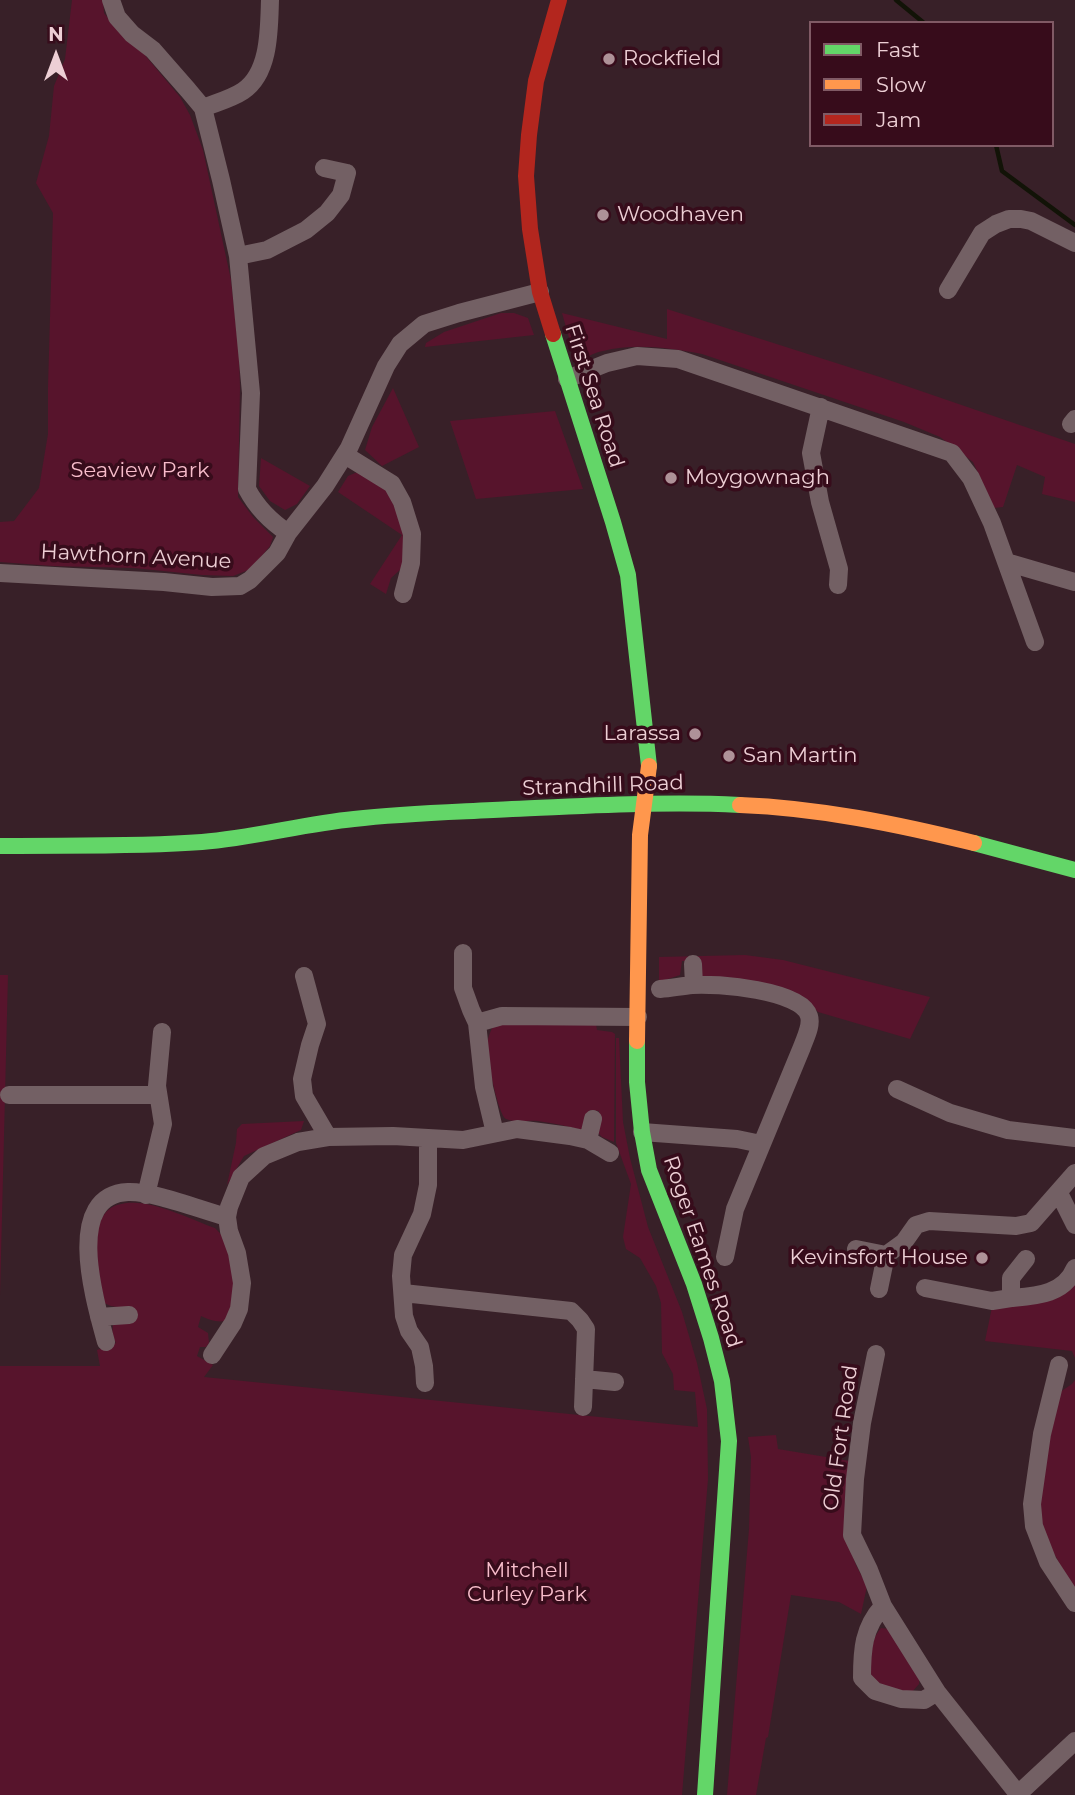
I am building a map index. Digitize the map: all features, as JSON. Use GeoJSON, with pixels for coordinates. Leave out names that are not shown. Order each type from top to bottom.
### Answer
{"type":"FeatureCollection","features":[{"type":"Feature","properties":{"kind":"main road","name":"First Sea Road"},"geometry":{"type":"LineString","coordinates":[[559,0],[536,81],[529,135],[526,176],[530,229],[540,292],[628,575],[649,767],[644,804]]}},
{"type":"Feature","properties":{"kind":"main road","name":"Roger Eames Road"},"geometry":{"type":"LineString","coordinates":[[644,804],[637,964],[637,1083],[642,1132],[649,1170],[694,1284],[711,1338],[722,1381],[728,1431],[727,1491],[705,1795]]}},
{"type":"Feature","properties":{"kind":"main road","name":"Strandhill Road"},"geometry":{"type":"LineString","coordinates":[[0,846],[204,842],[255,836],[317,823],[372,817],[580,805],[749,805],[841,815],[944,835],[1075,870]]}},
{"type":"Feature","properties":{"kind":"street"},"geometry":{"type":"LineString","coordinates":[[111,0],[117,17],[132,34],[153,50],[202,108],[238,256],[251,393],[247,489],[254,503],[273,523],[288,533],[325,486],[345,454],[386,366],[400,344],[414,331],[424,324],[459,313],[540,292]]}},
{"type":"Feature","properties":{"kind":"street"},"geometry":{"type":"LineString","coordinates":[[202,108],[244,91],[256,77],[265,58],[270,0]]}},
{"type":"Feature","properties":{"kind":"street"},"geometry":{"type":"LineString","coordinates":[[238,256],[267,250],[306,230],[327,213],[341,195],[347,173],[324,168]]}},
{"type":"Feature","properties":{"kind":"street"},"geometry":{"type":"LineString","coordinates":[[948,290],[982,233],[996,223],[1009,219],[1031,221],[1075,243]]}},
{"type":"Feature","properties":{"kind":"street"},"geometry":{"type":"LineString","coordinates":[[567,379],[607,363],[637,356],[678,359],[952,453],[971,478],[992,523],[1035,642]]}},
{"type":"Feature","properties":{"kind":"street"},"geometry":{"type":"LineString","coordinates":[[821,407],[811,453],[820,502],[839,569],[838,585]]}},
{"type":"Feature","properties":{"kind":"street"},"geometry":{"type":"LineString","coordinates":[[345,454],[392,484],[402,502],[412,534],[411,564],[404,594]]}},
{"type":"Feature","properties":{"kind":"street","name":"Hawthorn Avenue"},"geometry":{"type":"LineString","coordinates":[[0,573],[240,586],[250,580],[277,552],[288,533]]}},
{"type":"Feature","properties":{"kind":"street"},"geometry":{"type":"LineString","coordinates":[[1006,562],[1075,582]]}},
{"type":"Feature","properties":{"kind":"street"},"geometry":{"type":"LineString","coordinates":[[463,953],[463,988],[477,1023],[484,1087],[495,1133]]}},
{"type":"Feature","properties":{"kind":"street"},"geometry":{"type":"LineString","coordinates":[[693,964],[694,985]]}},
{"type":"Feature","properties":{"kind":"street"},"geometry":{"type":"LineString","coordinates":[[304,976],[317,1024],[302,1079],[304,1096],[328,1137]]}},
{"type":"Feature","properties":{"kind":"street"},"geometry":{"type":"LineString","coordinates":[[660,989],[694,985],[748,989],[787,997],[801,1004],[809,1014],[810,1024],[735,1209],[725,1257]]}},
{"type":"Feature","properties":{"kind":"street"},"geometry":{"type":"LineString","coordinates":[[477,1023],[502,1016],[638,1017]]}},
{"type":"Feature","properties":{"kind":"street"},"geometry":{"type":"LineString","coordinates":[[146,1195],[163,1124],[157,1086],[162,1032]]}},
{"type":"Feature","properties":{"kind":"street"},"geometry":{"type":"LineString","coordinates":[[35,1076],[35,1095]]}},
{"type":"Feature","properties":{"kind":"street"},"geometry":{"type":"LineString","coordinates":[[897,1089],[950,1113],[1008,1130],[1075,1138]]}},
{"type":"Feature","properties":{"kind":"street"},"geometry":{"type":"LineString","coordinates":[[9,1095],[159,1095]]}},
{"type":"Feature","properties":{"kind":"street"},"geometry":{"type":"LineString","coordinates":[[588,1140],[593,1119]]}},
{"type":"Feature","properties":{"kind":"street"},"geometry":{"type":"LineString","coordinates":[[212,1355],[239,1309],[242,1283],[237,1253],[229,1231],[229,1207],[241,1177],[264,1156],[298,1142],[328,1137],[393,1136],[463,1140],[517,1129],[588,1140],[610,1153]]}},
{"type":"Feature","properties":{"kind":"street"},"geometry":{"type":"LineString","coordinates":[[642,1132],[737,1139],[761,1144]]}},
{"type":"Feature","properties":{"kind":"street"},"geometry":{"type":"LineString","coordinates":[[425,1383],[419,1347],[404,1316],[401,1276],[403,1255],[422,1214],[428,1185],[428,1139]]}},
{"type":"Feature","properties":{"kind":"street"},"geometry":{"type":"LineString","coordinates":[[879,1289],[886,1255],[904,1242],[916,1225],[929,1221],[1016,1226],[1031,1223],[1075,1173]]}},
{"type":"Feature","properties":{"kind":"street"},"geometry":{"type":"LineString","coordinates":[[106,1342],[89,1275],[88,1245],[97,1206],[109,1196],[128,1192],[227,1217]]}},
{"type":"Feature","properties":{"kind":"street"},"geometry":{"type":"LineString","coordinates":[[1059,1193],[1075,1225]]}},
{"type":"Feature","properties":{"kind":"street"},"geometry":{"type":"LineString","coordinates":[[856,1249],[886,1255]]}},
{"type":"Feature","properties":{"kind":"street"},"geometry":{"type":"LineString","coordinates":[[1011,1298],[1012,1278],[1026,1259]]}},
{"type":"Feature","properties":{"kind":"street"},"geometry":{"type":"LineString","coordinates":[[925,1288],[992,1301],[1044,1294],[1059,1287],[1075,1268]]}},
{"type":"Feature","properties":{"kind":"street"},"geometry":{"type":"LineString","coordinates":[[403,1293],[571,1311],[586,1329],[583,1407]]}},
{"type":"Feature","properties":{"kind":"street"},"geometry":{"type":"LineString","coordinates":[[99,1317],[129,1315]]}},
{"type":"Feature","properties":{"kind":"street"},"geometry":{"type":"LineString","coordinates":[[207,1328],[223,1338]]}},
{"type":"Feature","properties":{"kind":"street","name":"Old Fort Road"},"geometry":{"type":"LineString","coordinates":[[876,1354],[862,1423],[852,1535],[883,1606],[937,1692],[1017,1794]]}},
{"type":"Feature","properties":{"kind":"street"},"geometry":{"type":"LineString","coordinates":[[1059,1365],[1042,1434],[1032,1504],[1034,1526],[1048,1562],[1075,1603]]}},
{"type":"Feature","properties":{"kind":"street"},"geometry":{"type":"LineString","coordinates":[[584,1380],[615,1382]]}},
{"type":"Feature","properties":{"kind":"street"},"geometry":{"type":"LineString","coordinates":[[883,1606],[872,1617],[865,1638],[862,1678],[875,1691],[901,1699],[924,1700],[937,1692]]}},
{"type":"Feature","properties":{"kind":"street"},"geometry":{"type":"LineString","coordinates":[[1017,1794],[1075,1741]]}},
{"type":"Feature","properties":{"kind":"green space","name":"Seaview Park"},"geometry":{"type":"Polygon","coordinates":[[[72,0],[103,0],[104,13],[118,31],[144,54],[180,97],[203,150],[231,280],[239,352],[238,497],[273,537],[270,546],[251,569],[233,576],[0,562],[0,522],[14,521],[39,488],[48,434],[53,213],[36,183],[49,136],[54,86],[65,59],[72,0]]]}},
{"type":"Feature","properties":{"kind":"green space"},"geometry":{"type":"Polygon","coordinates":[[[667,309],[883,378],[1075,444],[1075,502],[1042,494],[1045,477],[1017,465],[1003,507],[994,508],[973,462],[940,437],[904,422],[702,354],[665,348],[627,347],[600,352],[583,359],[573,352],[562,313],[667,339],[667,309]]]}},
{"type":"Feature","properties":{"kind":"green space"},"geometry":{"type":"Polygon","coordinates":[[[501,313],[514,313],[528,318],[534,335],[425,347],[426,343],[444,332],[501,313]]]}},
{"type":"Feature","properties":{"kind":"green space"},"geometry":{"type":"Polygon","coordinates":[[[393,388],[419,447],[382,466],[365,450],[372,427],[393,388]]]}},
{"type":"Feature","properties":{"kind":"green space"},"geometry":{"type":"Polygon","coordinates":[[[555,411],[583,489],[476,499],[450,421],[555,411]]]}},
{"type":"Feature","properties":{"kind":"green space"},"geometry":{"type":"Polygon","coordinates":[[[261,458],[310,486],[297,504],[285,510],[270,501],[259,486],[261,458]]]}},
{"type":"Feature","properties":{"kind":"green space"},"geometry":{"type":"Polygon","coordinates":[[[360,471],[386,488],[406,532],[401,569],[391,578],[386,594],[370,584],[402,535],[338,492],[348,476],[360,471]]]}},
{"type":"Feature","properties":{"kind":"green space"},"geometry":{"type":"Polygon","coordinates":[[[745,955],[783,960],[930,997],[910,1039],[818,1012],[808,1001],[700,976],[695,961],[682,961],[680,975],[659,982],[659,957],[745,955]]]}},
{"type":"Feature","properties":{"kind":"green space"},"geometry":{"type":"Polygon","coordinates":[[[0,975],[8,975],[0,1296],[0,975]]]}},
{"type":"Feature","properties":{"kind":"green space"},"geometry":{"type":"Polygon","coordinates":[[[501,1023],[596,1024],[597,1030],[615,1034],[614,1142],[598,1133],[599,1111],[590,1110],[581,1130],[544,1122],[506,1119],[496,1097],[487,1047],[493,1026],[501,1023]]]}},
{"type":"Feature","properties":{"kind":"green space","name":"Mitchell Curley Park"},"geometry":{"type":"Polygon","coordinates":[[[616,1038],[619,1038],[623,1122],[630,1158],[648,1227],[682,1312],[707,1409],[708,1479],[682,1795],[0,1795],[0,1366],[100,1366],[97,1350],[116,1343],[112,1336],[113,1324],[130,1309],[104,1303],[97,1282],[99,1226],[106,1212],[112,1207],[133,1203],[156,1206],[215,1228],[223,1237],[232,1259],[231,1320],[215,1321],[201,1316],[198,1327],[208,1333],[209,1343],[206,1347],[200,1347],[197,1356],[213,1365],[204,1377],[698,1427],[695,1392],[674,1390],[673,1374],[662,1353],[661,1303],[656,1286],[640,1258],[626,1249],[623,1237],[631,1184],[616,1143],[616,1038]]]}},
{"type":"Feature","properties":{"kind":"green space"},"geometry":{"type":"Polygon","coordinates":[[[304,1121],[301,1130],[244,1156],[227,1185],[237,1129],[242,1124],[304,1121]]]}},
{"type":"Feature","properties":{"kind":"green space"},"geometry":{"type":"Polygon","coordinates":[[[1075,1280],[1075,1358],[1072,1351],[985,1341],[992,1307],[1075,1280]]]}},
{"type":"Feature","properties":{"kind":"green space"},"geometry":{"type":"Polygon","coordinates":[[[1075,1380],[1075,1592],[1039,1526],[1046,1455],[1060,1392],[1075,1380]]]}},
{"type":"Feature","properties":{"kind":"green space"},"geometry":{"type":"Polygon","coordinates":[[[776,1435],[778,1449],[850,1461],[845,1496],[846,1537],[867,1586],[861,1614],[839,1602],[791,1595],[756,1795],[727,1795],[749,1529],[751,1457],[748,1437],[776,1435]]]}},
{"type":"Feature","properties":{"kind":"green space"},"geometry":{"type":"Polygon","coordinates":[[[881,1628],[890,1629],[920,1675],[919,1684],[912,1692],[879,1685],[870,1673],[870,1654],[881,1628]]]}},
{"type":"Feature","properties":{"kind":"waterway"},"geometry":{"type":"LineString","coordinates":[[896,0],[922,21]]}},
{"type":"Feature","properties":{"kind":"waterway"},"geometry":{"type":"LineString","coordinates":[[996,147],[1002,171],[1075,225]]}},
{"type":"Feature","properties":{"kind":"traffic: fast"},"geometry":{"type":"LineString","coordinates":[[553,334],[628,575],[649,766]]}},
{"type":"Feature","properties":{"kind":"traffic: fast"},"geometry":{"type":"LineString","coordinates":[[0,846],[202,842],[335,821],[433,813],[626,804],[740,805]]}},
{"type":"Feature","properties":{"kind":"traffic: fast"},"geometry":{"type":"LineString","coordinates":[[974,843],[1075,870]]}},
{"type":"Feature","properties":{"kind":"traffic: fast"},"geometry":{"type":"LineString","coordinates":[[637,1041],[637,1082],[649,1170],[694,1284],[711,1338],[722,1381],[729,1441],[705,1795]]}},
{"type":"Feature","properties":{"kind":"traffic: slow"},"geometry":{"type":"LineString","coordinates":[[637,1041],[640,835],[649,766]]}},
{"type":"Feature","properties":{"kind":"traffic: slow"},"geometry":{"type":"LineString","coordinates":[[740,805],[858,818],[974,843]]}},
{"type":"Feature","properties":{"kind":"traffic: jam"},"geometry":{"type":"LineString","coordinates":[[553,334],[540,292],[530,229],[526,176],[536,81],[559,0]]}},
{"type":"Feature","properties":{"kind":"place","name":"Rockfield"},"geometry":{"type":"Point","coordinates":[609,59]}},
{"type":"Feature","properties":{"kind":"place","name":"Woodhaven"},"geometry":{"type":"Point","coordinates":[603,215]}},
{"type":"Feature","properties":{"kind":"place","name":"Moygownagh"},"geometry":{"type":"Point","coordinates":[671,478]}},
{"type":"Feature","properties":{"kind":"place","name":"Larassa"},"geometry":{"type":"Point","coordinates":[695,734]}},
{"type":"Feature","properties":{"kind":"place","name":"San Martin"},"geometry":{"type":"Point","coordinates":[729,756]}},
{"type":"Feature","properties":{"kind":"place","name":"Kevinsfort House"},"geometry":{"type":"Point","coordinates":[982,1258]}}]}
